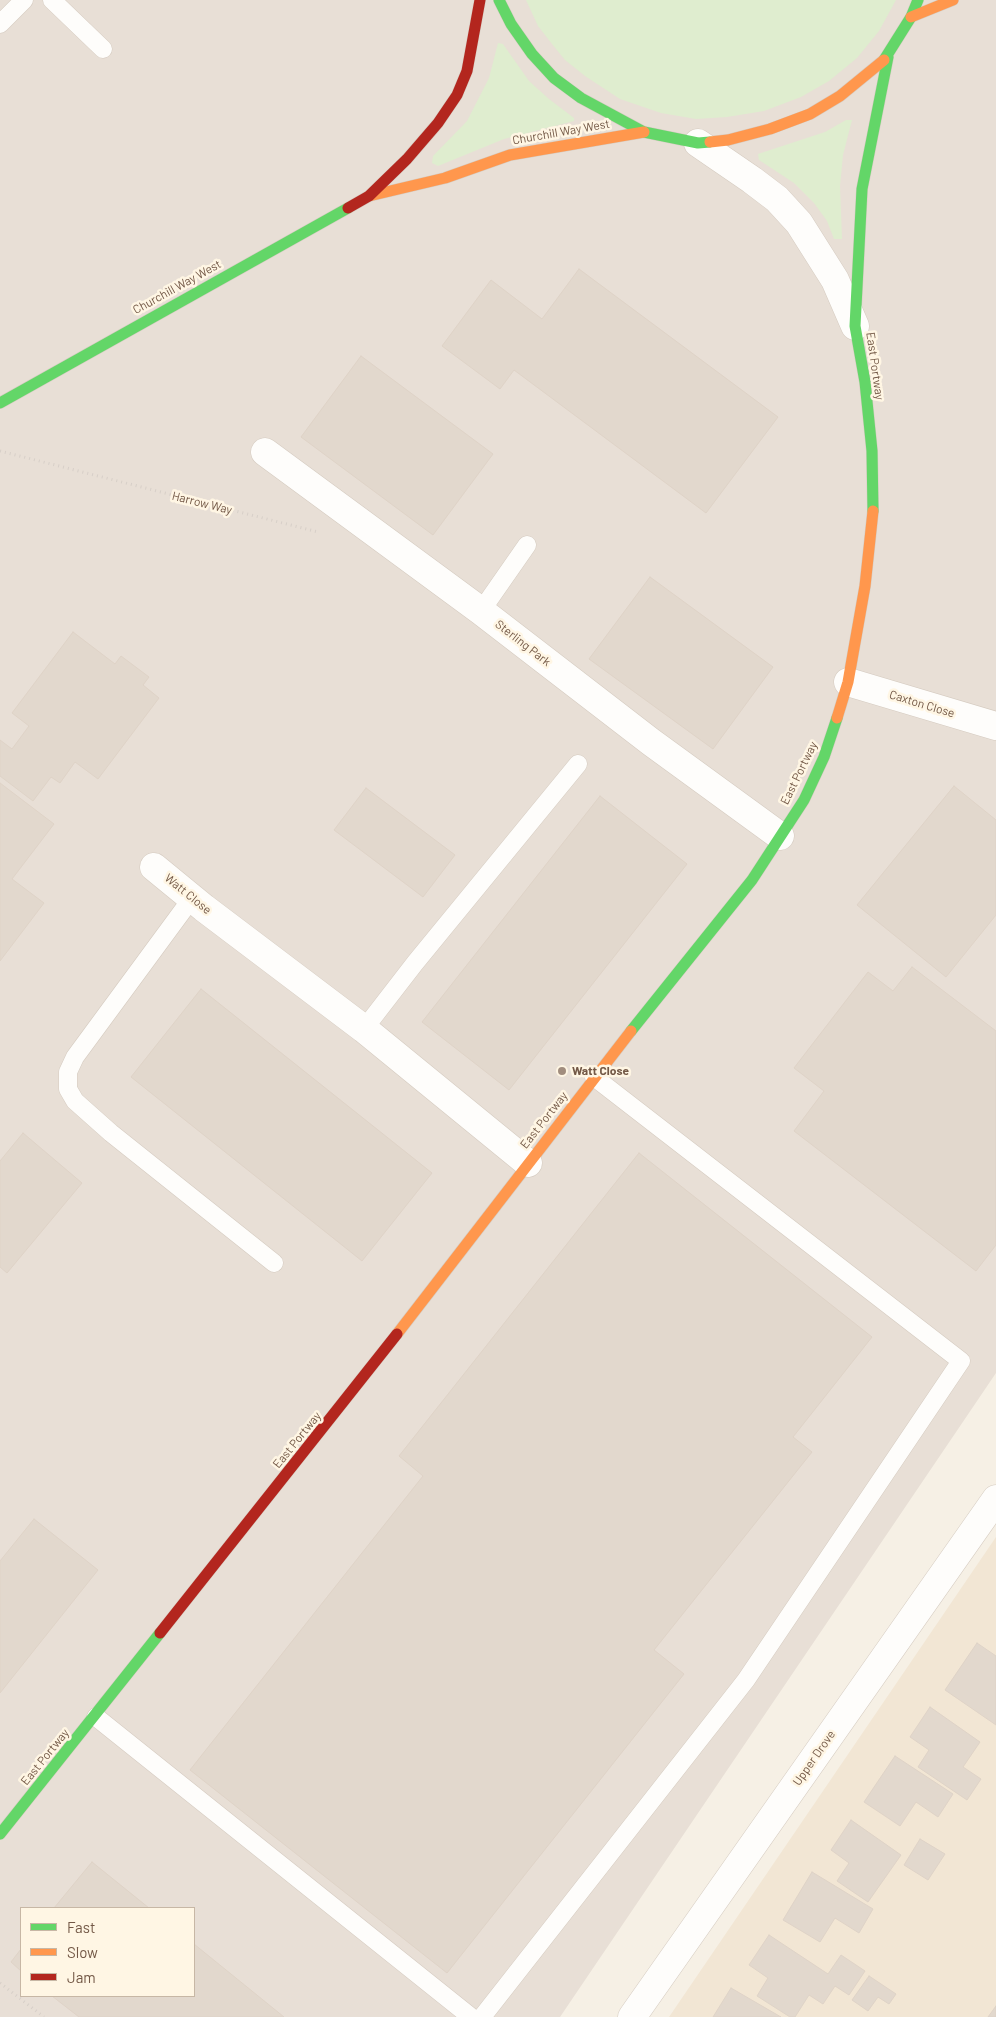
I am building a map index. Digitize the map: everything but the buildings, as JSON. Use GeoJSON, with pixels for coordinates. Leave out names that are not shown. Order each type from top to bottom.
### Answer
{"type":"FeatureCollection","features":[{"type":"Feature","properties":{"kind":"street","name":"Churchill Way West"},"geometry":{"type":"LineString","coordinates":[[369,196],[432,130],[457,95],[467,71],[480,0]]}},
{"type":"Feature","properties":{"kind":"street","name":"Churchill Way West"},"geometry":{"type":"LineString","coordinates":[[500,0],[511,24],[554,78],[581,98],[644,132],[698,143],[737,138],[770,129],[810,114],[840,96],[888,57],[912,17],[918,0]]}},
{"type":"Feature","properties":{"kind":"street"},"geometry":{"type":"LineString","coordinates":[[912,17],[953,0]]}},
{"type":"Feature","properties":{"kind":"street","name":"East Portway"},"geometry":{"type":"LineString","coordinates":[[0,1834],[336,1413],[594,1077],[752,880],[804,800],[824,758],[848,682],[865,586],[873,514],[872,451],[855,326],[862,189],[888,57]]}},
{"type":"Feature","properties":{"kind":"street","name":"Churchill Way West"},"geometry":{"type":"LineString","coordinates":[[0,403],[369,196],[445,178],[510,155],[644,132]]}},
{"type":"Feature","properties":{"kind":"street"},"geometry":{"type":"LineString","coordinates":[[698,143],[777,199],[799,223],[835,280],[855,326]]}},
{"type":"Feature","properties":{"kind":"street","name":"Sterling Park"},"geometry":{"type":"LineString","coordinates":[[265,452],[481,611],[651,742],[780,836]]}},
{"type":"Feature","properties":{"kind":"street","name":"Caxton Close"},"geometry":{"type":"LineString","coordinates":[[848,682],[996,726]]}},
{"type":"Feature","properties":{"kind":"street","name":"Watt Close"},"geometry":{"type":"LineString","coordinates":[[154,867],[364,1029],[528,1164]]}},
{"type":"Feature","properties":{"kind":"street","name":"Upper Drove"},"geometry":{"type":"LineString","coordinates":[[632,2017],[996,1499]]}},
{"type":"Feature","properties":{"kind":"lane"},"geometry":{"type":"LineString","coordinates":[[0,24],[24,0]]}},
{"type":"Feature","properties":{"kind":"lane"},"geometry":{"type":"LineString","coordinates":[[52,0],[104,48]]}},
{"type":"Feature","properties":{"kind":"lane"},"geometry":{"type":"LineString","coordinates":[[481,611],[527,545]]}},
{"type":"Feature","properties":{"kind":"lane"},"geometry":{"type":"LineString","coordinates":[[364,1029],[415,963],[578,764]]}},
{"type":"Feature","properties":{"kind":"lane"},"geometry":{"type":"LineString","coordinates":[[192,898],[74,1056],[68,1072],[68,1089],[75,1101],[111,1133],[274,1263]]}},
{"type":"Feature","properties":{"kind":"lane"},"geometry":{"type":"LineString","coordinates":[[482,2017],[746,1680],[961,1362],[594,1077]]}},
{"type":"Feature","properties":{"kind":"lane"},"geometry":{"type":"LineString","coordinates":[[96,1716],[471,2017]]}},
{"type":"Feature","properties":{"kind":"path","name":"Harrow Way"},"geometry":{"type":"LineString","coordinates":[[0,451],[327,535]]}},
{"type":"Feature","properties":{"kind":"path"},"geometry":{"type":"LineString","coordinates":[[0,1983],[44,2017]]}},
{"type":"Feature","properties":{"kind":"shaded area"},"geometry":{"type":"Polygon","coordinates":[[[0,0],[996,0],[996,1373],[560,2017],[0,2017],[0,0]]]}},
{"type":"Feature","properties":{"kind":"shaded area"},"geometry":{"type":"Polygon","coordinates":[[[996,1537],[996,2017],[669,2017],[996,1537]]]}},
{"type":"Feature","properties":{"kind":"green space"},"geometry":{"type":"Polygon","coordinates":[[[526,0],[896,0],[879,31],[857,58],[829,81],[801,97],[764,111],[727,117],[696,119],[661,113],[620,99],[585,76],[565,60],[538,26],[526,0]]]}},
{"type":"Feature","properties":{"kind":"green space"},"geometry":{"type":"Polygon","coordinates":[[[498,43],[503,44],[529,81],[574,118],[574,121],[504,139],[438,166],[432,163],[433,156],[467,121],[489,78],[498,43]]]}},
{"type":"Feature","properties":{"kind":"green space"},"geometry":{"type":"Polygon","coordinates":[[[846,120],[852,120],[843,155],[840,186],[842,239],[834,239],[827,221],[814,203],[794,183],[759,160],[758,154],[825,132],[846,120]]]}},
{"type":"Feature","properties":{"kind":"traffic: fast"},"geometry":{"type":"LineString","coordinates":[[499,0],[511,24],[532,54],[554,78],[581,98],[644,132],[698,143],[710,142]]}},
{"type":"Feature","properties":{"kind":"traffic: fast"},"geometry":{"type":"LineString","coordinates":[[884,60],[911,17],[918,0]]}},
{"type":"Feature","properties":{"kind":"traffic: fast"},"geometry":{"type":"LineString","coordinates":[[873,511],[872,451],[865,382],[855,326],[862,189],[888,57]]}},
{"type":"Feature","properties":{"kind":"traffic: fast"},"geometry":{"type":"LineString","coordinates":[[0,403],[348,208]]}},
{"type":"Feature","properties":{"kind":"traffic: fast"},"geometry":{"type":"LineString","coordinates":[[631,1031],[752,880],[804,800],[824,757],[837,718]]}},
{"type":"Feature","properties":{"kind":"traffic: fast"},"geometry":{"type":"LineString","coordinates":[[0,1834],[160,1633]]}},
{"type":"Feature","properties":{"kind":"traffic: slow"},"geometry":{"type":"LineString","coordinates":[[911,17],[953,0]]}},
{"type":"Feature","properties":{"kind":"traffic: slow"},"geometry":{"type":"LineString","coordinates":[[710,142],[728,140],[770,129],[810,114],[840,96],[884,60]]}},
{"type":"Feature","properties":{"kind":"traffic: slow"},"geometry":{"type":"LineString","coordinates":[[369,196],[445,178],[510,155],[644,132]]}},
{"type":"Feature","properties":{"kind":"traffic: slow"},"geometry":{"type":"LineString","coordinates":[[837,718],[848,682],[865,586],[873,511]]}},
{"type":"Feature","properties":{"kind":"traffic: slow"},"geometry":{"type":"LineString","coordinates":[[397,1334],[631,1031]]}},
{"type":"Feature","properties":{"kind":"traffic: jam"},"geometry":{"type":"LineString","coordinates":[[348,208],[369,196],[407,159],[438,123],[457,95],[467,71],[480,0]]}},
{"type":"Feature","properties":{"kind":"traffic: jam"},"geometry":{"type":"LineString","coordinates":[[160,1633],[397,1334]]}},
{"type":"Feature","properties":{"kind":"place","name":"Watt Close"},"geometry":{"type":"Point","coordinates":[562,1071]}}]}
